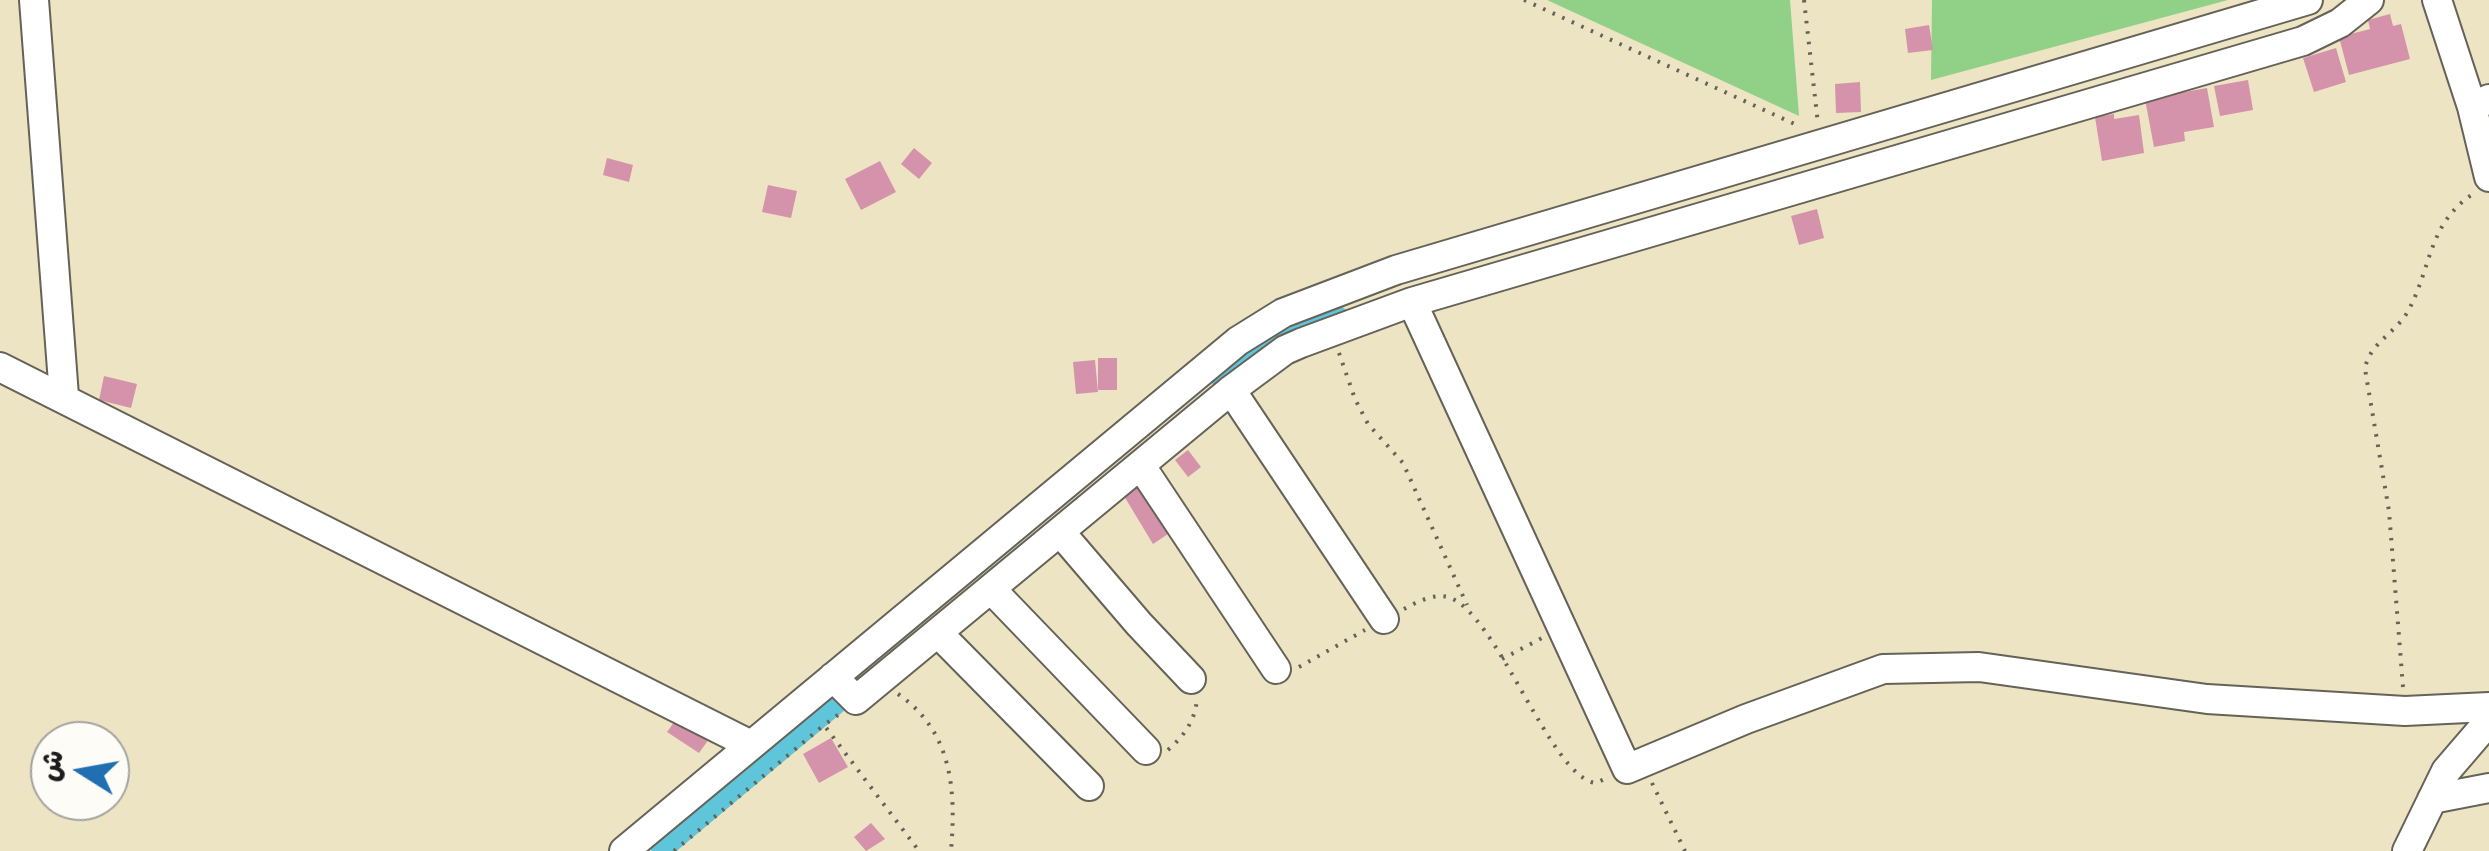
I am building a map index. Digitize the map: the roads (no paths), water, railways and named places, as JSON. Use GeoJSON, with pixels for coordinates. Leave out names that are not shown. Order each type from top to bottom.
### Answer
{"type":"FeatureCollection","features":[{"type":"Feature","properties":{"kind":"street"},"geometry":{"type":"LineString","coordinates":[[34,0],[64,396]]}},
{"type":"Feature","properties":{"kind":"street"},"geometry":{"type":"LineString","coordinates":[[624,851],[751,745],[938,633],[1231,390],[1327,315],[1396,270],[2308,0]]}},
{"type":"Feature","properties":{"kind":"street"},"geometry":{"type":"LineString","coordinates":[[852,688],[1238,341],[1282,313],[1327,315],[1412,302],[2304,41],[2340,23],[2368,0]]}},
{"type":"Feature","properties":{"kind":"street"},"geometry":{"type":"LineString","coordinates":[[2437,0],[2480,103],[2489,177]]}},
{"type":"Feature","properties":{"kind":"street"},"geometry":{"type":"LineString","coordinates":[[1412,302],[1561,628],[1634,766],[1856,676],[1884,669],[1979,668],[2207,699],[2405,711],[2489,708]]}},
{"type":"Feature","properties":{"kind":"street"},"geometry":{"type":"LineString","coordinates":[[0,367],[751,745]]}},
{"type":"Feature","properties":{"kind":"street"},"geometry":{"type":"LineString","coordinates":[[1231,390],[1384,620]]}},
{"type":"Feature","properties":{"kind":"street"},"geometry":{"type":"LineString","coordinates":[[1142,466],[1276,669]]}},
{"type":"Feature","properties":{"kind":"street"},"geometry":{"type":"LineString","coordinates":[[1061,533],[1138,624],[1191,678]]}},
{"type":"Feature","properties":{"kind":"street"},"geometry":{"type":"LineString","coordinates":[[991,589],[1146,750]]}},
{"type":"Feature","properties":{"kind":"street"},"geometry":{"type":"LineString","coordinates":[[938,633],[1089,786]]}},
{"type":"Feature","properties":{"kind":"street"},"geometry":{"type":"LineString","coordinates":[[2407,851],[2446,771],[2489,721]]}},
{"type":"Feature","properties":{"kind":"street"},"geometry":{"type":"LineString","coordinates":[[2432,799],[2489,788]]}},
{"type":"Feature","properties":{"kind":"waterway"},"geometry":{"type":"LineString","coordinates":[[1222,381],[1278,334],[1338,316]]}},
{"type":"Feature","properties":{"kind":"waterway"},"geometry":{"type":"LineString","coordinates":[[661,851],[858,686]]}}]}
